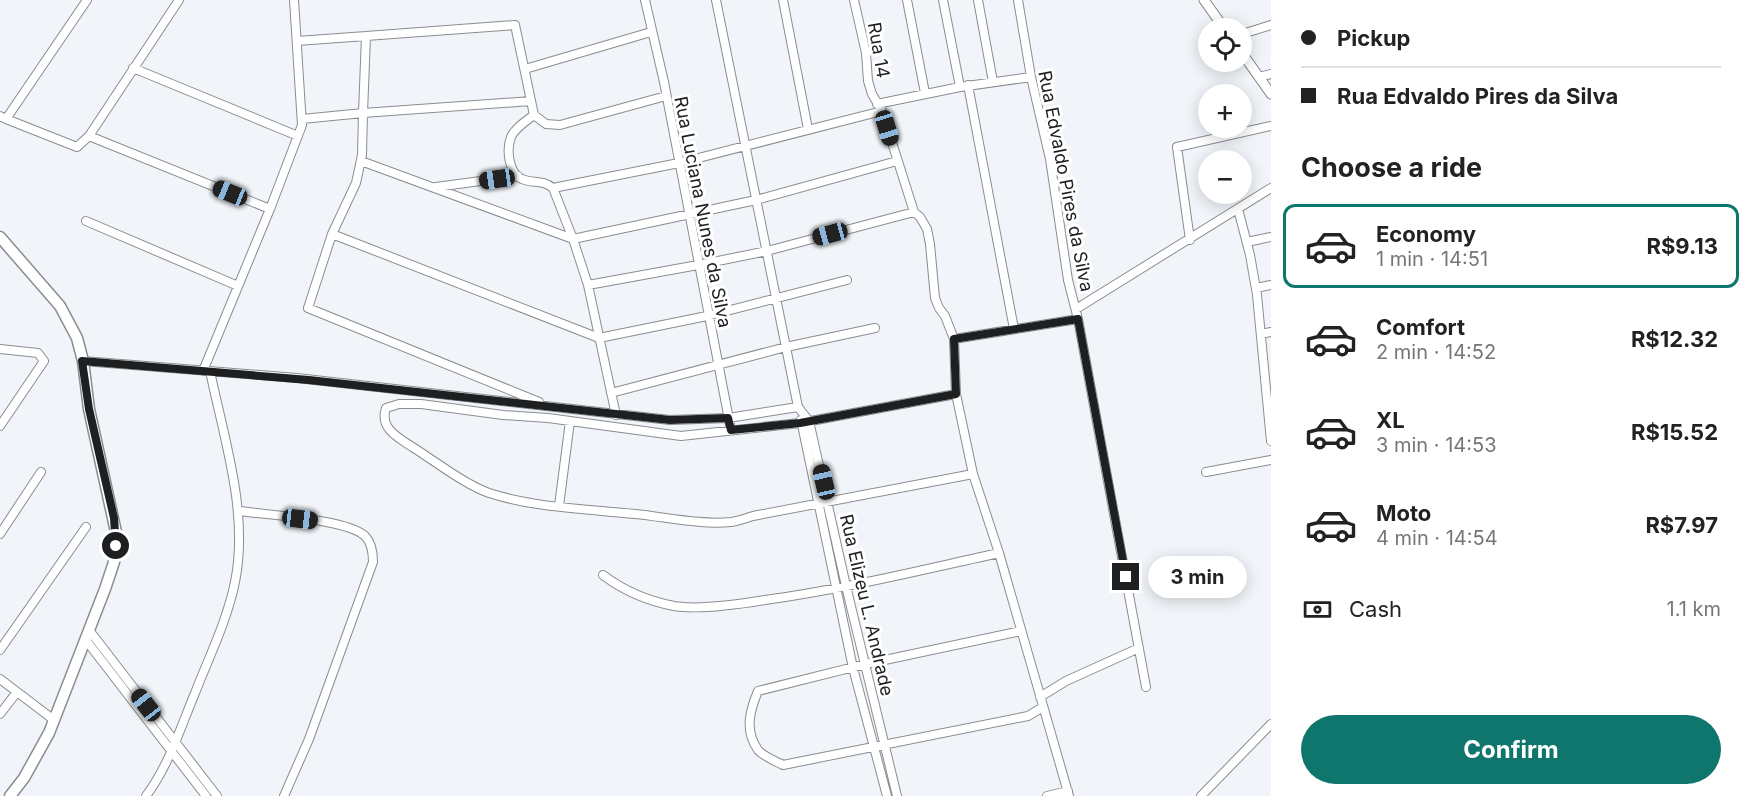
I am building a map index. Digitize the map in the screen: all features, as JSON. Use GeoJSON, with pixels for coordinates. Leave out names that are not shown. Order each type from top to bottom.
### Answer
{"type":"FeatureCollection","features":[{"type":"Feature","properties":{"kind":"main road"},"geometry":{"type":"LineString","coordinates":[[0,237],[60,306],[77,338],[89,409],[116,532],[116,546],[110,575],[54,720],[33,763],[10,796]]}},
{"type":"Feature","properties":{"kind":"street"},"geometry":{"type":"LineString","coordinates":[[87,0],[3,118],[77,147],[89,136],[179,0]]}},
{"type":"Feature","properties":{"kind":"street"},"geometry":{"type":"LineString","coordinates":[[146,796],[156,783],[172,752],[228,608],[238,564],[240,511],[207,371],[302,125],[294,0]]}},
{"type":"Feature","properties":{"kind":"street","name":"Rua Luciana Nunes da Silva"},"geometry":{"type":"LineString","coordinates":[[645,0],[731,430]]}},
{"type":"Feature","properties":{"kind":"street"},"geometry":{"type":"LineString","coordinates":[[716,0],[775,298],[800,410],[800,423]]}},
{"type":"Feature","properties":{"kind":"street"},"geometry":{"type":"LineString","coordinates":[[783,0],[808,129]]}},
{"type":"Feature","properties":{"kind":"street","name":"Rua 14"},"geometry":{"type":"LineString","coordinates":[[854,0],[866,53],[868,81],[880,107],[914,212],[927,229],[935,298],[954,339]]}},
{"type":"Feature","properties":{"kind":"street"},"geometry":{"type":"LineString","coordinates":[[907,0],[925,93]]}},
{"type":"Feature","properties":{"kind":"street"},"geometry":{"type":"LineString","coordinates":[[943,0],[964,86],[1014,329]]}},
{"type":"Feature","properties":{"kind":"street"},"geometry":{"type":"LineString","coordinates":[[978,0],[993,82]]}},
{"type":"Feature","properties":{"kind":"street","name":"Rua Edvaldo Pires da Silva"},"geometry":{"type":"LineString","coordinates":[[1018,0],[1031,77],[1050,159],[1063,253],[1078,319],[1146,687]]}},
{"type":"Feature","properties":{"kind":"street"},"geometry":{"type":"LineString","coordinates":[[1204,0],[1217,18]]}},
{"type":"Feature","properties":{"kind":"street"},"geometry":{"type":"LineString","coordinates":[[297,41],[514,24],[534,115],[546,124],[560,125],[666,96]]}},
{"type":"Feature","properties":{"kind":"street"},"geometry":{"type":"LineString","coordinates":[[1252,31],[1271,26]]}},
{"type":"Feature","properties":{"kind":"street"},"geometry":{"type":"LineString","coordinates":[[525,69],[651,32]]}},
{"type":"Feature","properties":{"kind":"street"},"geometry":{"type":"LineString","coordinates":[[366,36],[361,160],[356,183],[332,234],[308,308],[549,406]]}},
{"type":"Feature","properties":{"kind":"street"},"geometry":{"type":"LineString","coordinates":[[1252,67],[1271,94]]}},
{"type":"Feature","properties":{"kind":"street"},"geometry":{"type":"LineString","coordinates":[[133,68],[298,136]]}},
{"type":"Feature","properties":{"kind":"street"},"geometry":{"type":"LineString","coordinates":[[1259,77],[1271,74]]}},
{"type":"Feature","properties":{"kind":"street"},"geometry":{"type":"LineString","coordinates":[[553,188],[679,163],[745,147],[925,93],[1031,77]]}},
{"type":"Feature","properties":{"kind":"street"},"geometry":{"type":"LineString","coordinates":[[302,118],[531,100]]}},
{"type":"Feature","properties":{"kind":"street"},"geometry":{"type":"LineString","coordinates":[[534,115],[511,137],[512,170],[523,180],[546,183],[553,188],[588,285],[616,415]]}},
{"type":"Feature","properties":{"kind":"street"},"geometry":{"type":"LineString","coordinates":[[1190,240],[1177,147],[1271,126]]}},
{"type":"Feature","properties":{"kind":"street"},"geometry":{"type":"LineString","coordinates":[[89,136],[270,209]]}},
{"type":"Feature","properties":{"kind":"street"},"geometry":{"type":"LineString","coordinates":[[361,160],[573,239],[756,201],[897,160]]}},
{"type":"Feature","properties":{"kind":"street"},"geometry":{"type":"LineString","coordinates":[[435,188],[518,176]]}},
{"type":"Feature","properties":{"kind":"street"},"geometry":{"type":"LineString","coordinates":[[1076,309],[1271,188]]}},
{"type":"Feature","properties":{"kind":"street"},"geometry":{"type":"LineString","coordinates":[[1238,209],[1256,288],[1267,373],[1271,441]]}},
{"type":"Feature","properties":{"kind":"street"},"geometry":{"type":"LineString","coordinates":[[588,285],[767,251],[914,212]]}},
{"type":"Feature","properties":{"kind":"street"},"geometry":{"type":"LineString","coordinates":[[86,221],[238,286]]}},
{"type":"Feature","properties":{"kind":"street"},"geometry":{"type":"LineString","coordinates":[[332,234],[599,338],[708,316],[847,279]]}},
{"type":"Feature","properties":{"kind":"street"},"geometry":{"type":"LineString","coordinates":[[1247,242],[1271,237]]}},
{"type":"Feature","properties":{"kind":"street"},"geometry":{"type":"LineString","coordinates":[[1256,288],[1271,285]]}},
{"type":"Feature","properties":{"kind":"street"},"geometry":{"type":"LineString","coordinates":[[1047,796],[1068,794],[999,553],[973,474],[956,394],[954,339],[1078,319]]}},
{"type":"Feature","properties":{"kind":"street"},"geometry":{"type":"LineString","coordinates":[[611,393],[786,347],[875,328]]}},
{"type":"Feature","properties":{"kind":"street"},"geometry":{"type":"LineString","coordinates":[[1261,334],[1271,332]]}},
{"type":"Feature","properties":{"kind":"street"},"geometry":{"type":"LineString","coordinates":[[0,348],[38,353],[44,361],[0,426]]}},
{"type":"Feature","properties":{"kind":"street"},"geometry":{"type":"LineString","coordinates":[[82,361],[309,380],[670,420],[728,418],[800,410]]}},
{"type":"Feature","properties":{"kind":"street"},"geometry":{"type":"LineString","coordinates":[[956,394],[800,423],[681,436],[570,421],[399,404],[386,408],[383,417],[387,428],[407,443],[449,471],[488,492],[559,506],[720,523],[973,474]]}},
{"type":"Feature","properties":{"kind":"street"},"geometry":{"type":"LineString","coordinates":[[800,410],[809,421]]}},
{"type":"Feature","properties":{"kind":"street"},"geometry":{"type":"LineString","coordinates":[[559,506],[570,421]]}},
{"type":"Feature","properties":{"kind":"street","name":"Rua Elizeu L. Andrade"},"geometry":{"type":"LineString","coordinates":[[809,421],[897,796]]}},
{"type":"Feature","properties":{"kind":"street","name":"Rua Elizeu L. Andrade"},"geometry":{"type":"LineString","coordinates":[[800,423],[853,668],[886,796]]}},
{"type":"Feature","properties":{"kind":"street"},"geometry":{"type":"LineString","coordinates":[[1206,472],[1271,460]]}},
{"type":"Feature","properties":{"kind":"street"},"geometry":{"type":"LineString","coordinates":[[0,534],[41,472]]}},
{"type":"Feature","properties":{"kind":"street"},"geometry":{"type":"LineString","coordinates":[[240,511],[340,524],[365,536],[373,552],[373,562],[321,706],[284,796]]}},
{"type":"Feature","properties":{"kind":"street"},"geometry":{"type":"LineString","coordinates":[[0,650],[86,527]]}},
{"type":"Feature","properties":{"kind":"street"},"geometry":{"type":"LineString","coordinates":[[603,575],[617,585],[651,601],[677,606],[738,604],[846,586],[999,553]]}},
{"type":"Feature","properties":{"kind":"street"},"geometry":{"type":"LineString","coordinates":[[1021,631],[758,690],[750,710],[749,730],[759,751],[783,765],[1028,716],[1043,707]]}},
{"type":"Feature","properties":{"kind":"street"},"geometry":{"type":"LineString","coordinates":[[87,634],[217,796]]}},
{"type":"Feature","properties":{"kind":"street"},"geometry":{"type":"LineString","coordinates":[[87,634],[206,796]]}},
{"type":"Feature","properties":{"kind":"street"},"geometry":{"type":"LineString","coordinates":[[1040,697],[1066,681],[1139,648]]}},
{"type":"Feature","properties":{"kind":"street"},"geometry":{"type":"LineString","coordinates":[[0,679],[54,720]]}},
{"type":"Feature","properties":{"kind":"street"},"geometry":{"type":"LineString","coordinates":[[0,714],[17,692]]}},
{"type":"Feature","properties":{"kind":"street"},"geometry":{"type":"LineString","coordinates":[[1201,796],[1271,724]]}},
{"type":"Feature","properties":{"kind":"route"},"geometry":{"type":"LineString","coordinates":[[116,546],[114,518],[89,409],[82,361],[309,380],[670,420],[728,418],[731,430],[800,423],[956,394],[954,339],[1078,319],[1126,577]]}}]}
